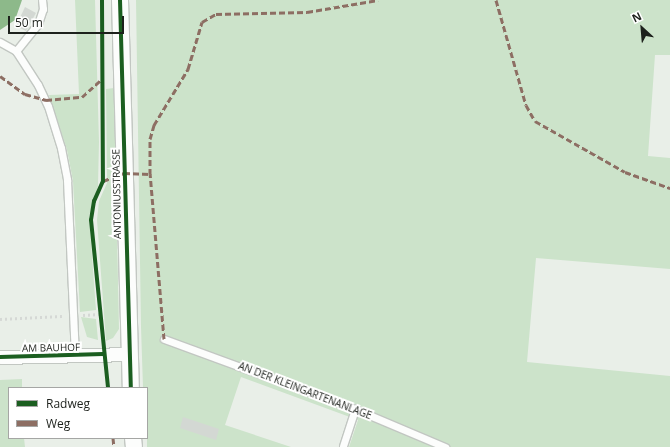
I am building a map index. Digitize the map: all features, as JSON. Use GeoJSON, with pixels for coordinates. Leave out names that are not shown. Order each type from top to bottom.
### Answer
{"type":"FeatureCollection","features":[{"type":"Feature","properties":{"kind":"street","name":"ANTONIUSSTRASSE"},"geometry":{"type":"LineString","coordinates":[[120,0],[131,387]]}},
{"type":"Feature","properties":{"kind":"street","name":"AM BAUHOF"},"geometry":{"type":"LineString","coordinates":[[0,357],[129,354]]}},
{"type":"Feature","properties":{"kind":"lane"},"geometry":{"type":"LineString","coordinates":[[16,52],[38,24],[43,9],[42,0]]}},
{"type":"Feature","properties":{"kind":"lane"},"geometry":{"type":"LineString","coordinates":[[0,42],[16,52],[46,100],[65,164],[75,355]]}},
{"type":"Feature","properties":{"kind":"lane","name":"AN DER KLEINGARTENANLAGE"},"geometry":{"type":"LineString","coordinates":[[164,339],[355,409],[445,447]]}},
{"type":"Feature","properties":{"kind":"lane"},"geometry":{"type":"LineString","coordinates":[[343,446],[355,409]]}},
{"type":"Feature","properties":{"kind":"path"},"geometry":{"type":"LineString","coordinates":[[0,319],[100,314]]}},
{"type":"Feature","properties":{"kind":"shaded area"},"geometry":{"type":"Polygon","coordinates":[[[0,0],[22,0],[15,20],[0,30],[0,0]]]}},
{"type":"Feature","properties":{"kind":"shaded area"},"geometry":{"type":"Polygon","coordinates":[[[75,0],[95,0],[99,142],[98,186],[89,216],[96,310],[80,312],[73,181],[67,150],[49,95],[79,94],[75,0]]]}},
{"type":"Feature","properties":{"kind":"shaded area"},"geometry":{"type":"Polygon","coordinates":[[[136,0],[670,0],[670,55],[655,55],[648,156],[670,158],[670,269],[536,258],[527,362],[670,376],[670,447],[349,447],[358,420],[241,377],[225,425],[291,447],[147,447],[148,387],[143,387],[136,0]]]}},
{"type":"Feature","properties":{"kind":"shaded area"},"geometry":{"type":"Polygon","coordinates":[[[114,88],[119,329],[113,338],[106,341],[97,220],[99,201],[107,183],[106,89],[114,88]]]}},
{"type":"Feature","properties":{"kind":"shaded area"},"geometry":{"type":"Polygon","coordinates":[[[81,317],[96,319],[98,340],[87,337],[81,317]]]}},
{"type":"Feature","properties":{"kind":"shaded area"},"geometry":{"type":"Polygon","coordinates":[[[22,379],[22,387],[8,387],[8,439],[24,439],[25,447],[0,447],[0,380],[22,379]]]}},
{"type":"Feature","properties":{"kind":"building"},"geometry":{"type":"Polygon","coordinates":[[[25,7],[36,13],[26,31],[16,26],[25,7]]]}},
{"type":"Feature","properties":{"kind":"building"},"geometry":{"type":"Polygon","coordinates":[[[183,417],[219,429],[216,440],[180,428],[183,417]]]}},
{"type":"Feature","properties":{"kind":"marked path"},"geometry":{"type":"LineString","coordinates":[[164,339],[150,174],[150,139],[154,125],[188,69],[202,22],[216,14],[307,12],[378,0]]}},
{"type":"Feature","properties":{"kind":"marked path"},"geometry":{"type":"LineString","coordinates":[[496,0],[526,105],[535,121],[625,172],[670,188]]}},
{"type":"Feature","properties":{"kind":"marked path"},"geometry":{"type":"LineString","coordinates":[[0,76],[25,94],[46,100],[82,97],[102,79]]}},
{"type":"Feature","properties":{"kind":"marked path"},"geometry":{"type":"LineString","coordinates":[[103,181],[124,173],[150,174]]}},
{"type":"Feature","properties":{"kind":"marked path"},"geometry":{"type":"LineString","coordinates":[[113,439],[114,447]]}},
{"type":"Feature","properties":{"kind":"cycle path"},"geometry":{"type":"LineString","coordinates":[[102,0],[103,181],[94,201],[91,220],[108,387]]}},
{"type":"Feature","properties":{"kind":"cycle path"},"geometry":{"type":"LineString","coordinates":[[120,0],[131,387]]}},
{"type":"Feature","properties":{"kind":"cycle path"},"geometry":{"type":"LineString","coordinates":[[0,357],[103,354]]}}]}
